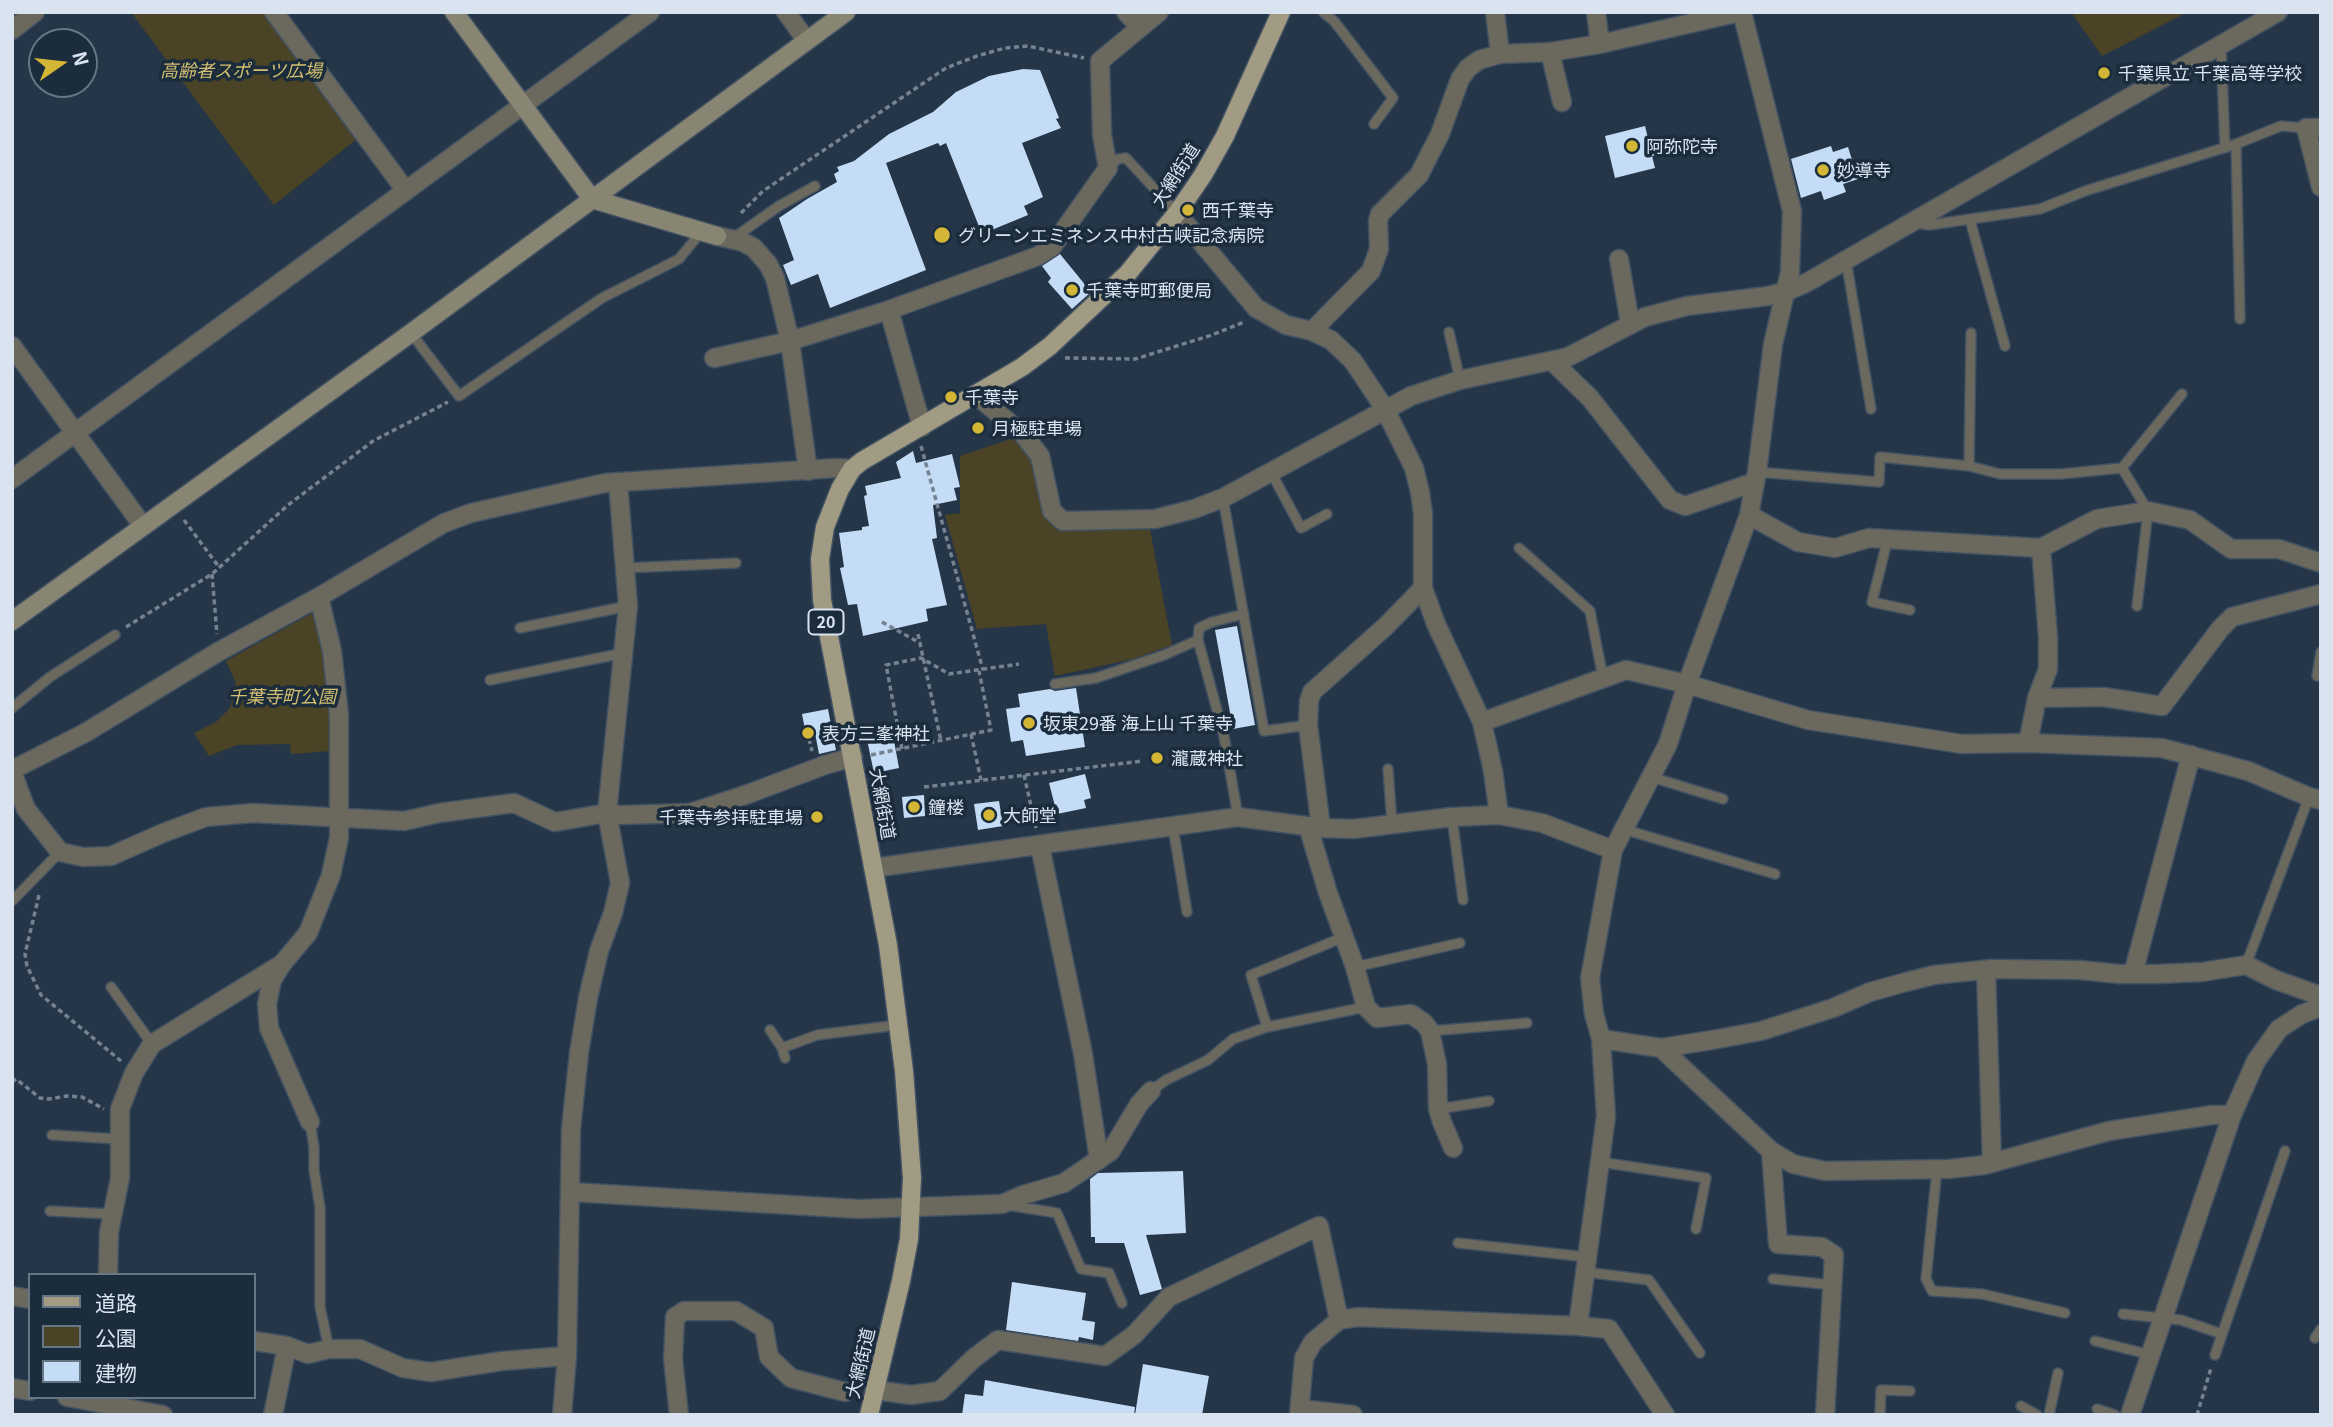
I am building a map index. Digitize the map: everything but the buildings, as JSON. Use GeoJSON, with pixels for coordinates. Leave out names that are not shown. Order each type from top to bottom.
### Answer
{"type":"FeatureCollection","features":[{"type":"Feature","properties":{"kind":"main road","name":"大網街道"},"geometry":{"type":"LineString","coordinates":[[869,1415],[909,1239],[912,1178],[904,1071],[888,945],[873,868],[861,756],[822,600],[821,542],[833,504],[852,469],[873,454],[976,395],[1050,346],[1120,281],[1177,213],[1203,175],[1225,136],[1281,12]]}},
{"type":"Feature","properties":{"kind":"street"},"geometry":{"type":"LineString","coordinates":[[12,30],[35,12]]}},
{"type":"Feature","properties":{"kind":"street"},"geometry":{"type":"LineString","coordinates":[[274,12],[406,191]]}},
{"type":"Feature","properties":{"kind":"street"},"geometry":{"type":"LineString","coordinates":[[454,12],[592,199],[743,242],[754,248],[768,264],[775,278],[790,341],[808,471]]}},
{"type":"Feature","properties":{"kind":"street"},"geometry":{"type":"LineString","coordinates":[[786,12],[806,40]]}},
{"type":"Feature","properties":{"kind":"street"},"geometry":{"type":"LineString","coordinates":[[12,621],[411,333],[846,12]]}},
{"type":"Feature","properties":{"kind":"street"},"geometry":{"type":"LineString","coordinates":[[1126,12],[1140,27]]}},
{"type":"Feature","properties":{"kind":"street"},"geometry":{"type":"LineString","coordinates":[[714,358],[790,341],[889,310],[1038,256],[1052,247],[1108,168],[1102,135],[1100,61],[1159,12]]}},
{"type":"Feature","properties":{"kind":"street"},"geometry":{"type":"LineString","coordinates":[[1495,12],[1500,54]]}},
{"type":"Feature","properties":{"kind":"street"},"geometry":{"type":"LineString","coordinates":[[1596,12],[1600,44]]}},
{"type":"Feature","properties":{"kind":"street"},"geometry":{"type":"LineString","coordinates":[[1312,331],[1371,271],[1380,249],[1378,221],[1381,214],[1419,175],[1440,134],[1460,79],[1468,68],[1479,60],[1500,54],[1550,52],[1600,44],[1741,12],[1793,211],[1790,272],[1773,344],[1749,515],[1668,744],[1626,830],[1613,850],[1590,978],[1594,1014],[1601,1039],[1606,1116],[1578,1326]]}},
{"type":"Feature","properties":{"kind":"street"},"geometry":{"type":"LineString","coordinates":[[976,395],[1023,434],[1040,456],[1052,511],[1063,521],[1155,519],[1194,509],[1223,498],[1411,396],[1460,380],[1552,361],[1581,351],[1645,317],[1687,306],[1768,296],[1806,283],[2278,12]]}},
{"type":"Feature","properties":{"kind":"street"},"geometry":{"type":"LineString","coordinates":[[12,479],[523,105],[640,15]]}},
{"type":"Feature","properties":{"kind":"street"},"geometry":{"type":"LineString","coordinates":[[1550,52],[1562,102]]}},
{"type":"Feature","properties":{"kind":"street"},"geometry":{"type":"LineString","coordinates":[[2313,128],[2321,187]]}},
{"type":"Feature","properties":{"kind":"street"},"geometry":{"type":"LineString","coordinates":[[1177,213],[1256,308],[1286,325],[1312,331],[1331,340],[1353,361],[1385,409],[1414,468],[1423,514],[1423,587],[1482,722],[1499,815]]}},
{"type":"Feature","properties":{"kind":"street"},"geometry":{"type":"LineString","coordinates":[[1619,259],[1630,323]]}},
{"type":"Feature","properties":{"kind":"street"},"geometry":{"type":"LineString","coordinates":[[889,310],[919,429]]}},
{"type":"Feature","properties":{"kind":"street"},"geometry":{"type":"LineString","coordinates":[[12,346],[142,526]]}},
{"type":"Feature","properties":{"kind":"street"},"geometry":{"type":"LineString","coordinates":[[1552,361],[1590,398],[1670,500],[1685,506],[1756,477]]}},
{"type":"Feature","properties":{"kind":"street"},"geometry":{"type":"LineString","coordinates":[[852,469],[604,483],[471,513],[444,523],[319,597],[218,652],[85,733],[12,771],[26,809],[60,852],[83,857],[111,856],[206,817],[253,813],[404,821],[439,813],[513,803],[555,822],[607,813],[690,813],[861,756]]}},
{"type":"Feature","properties":{"kind":"street"},"geometry":{"type":"LineString","coordinates":[[562,1415],[566,1356],[571,1129],[579,1053],[599,951],[613,913],[620,883],[607,813],[628,606],[618,482]]}},
{"type":"Feature","properties":{"kind":"street"},"geometry":{"type":"LineString","coordinates":[[1749,515],[1798,542],[1835,548],[1869,538],[2041,548],[2097,519],[2148,511],[2190,520],[2231,549],[2280,549],[2321,563]]}},
{"type":"Feature","properties":{"kind":"street"},"geometry":{"type":"LineString","coordinates":[[2028,743],[2037,698],[2048,669],[2041,548]]}},
{"type":"Feature","properties":{"kind":"street"},"geometry":{"type":"LineString","coordinates":[[1423,587],[1386,626],[1312,692],[1308,725],[1315,827],[1366,1007],[1377,1018],[1411,1014],[1430,1031],[1437,1064],[1438,1109],[1453,1148]]}},
{"type":"Feature","properties":{"kind":"street"},"geometry":{"type":"LineString","coordinates":[[2037,698],[2104,697],[2162,706],[2232,617],[2321,594]]}},
{"type":"Feature","properties":{"kind":"street"},"geometry":{"type":"LineString","coordinates":[[310,1122],[269,1028],[267,1004],[272,980],[308,933],[331,875],[339,838],[339,715],[332,651],[319,597]]}},
{"type":"Feature","properties":{"kind":"street"},"geometry":{"type":"LineString","coordinates":[[1482,722],[1626,670],[1687,684],[1808,720],[1962,744],[2028,743],[2162,748],[2248,771],[2315,799]]}},
{"type":"Feature","properties":{"kind":"street"},"geometry":{"type":"LineString","coordinates":[[2133,974],[2191,755]]}},
{"type":"Feature","properties":{"kind":"street"},"geometry":{"type":"LineString","coordinates":[[873,868],[1238,817],[1353,829],[1452,817],[1499,815],[1542,823],[1613,850]]}},
{"type":"Feature","properties":{"kind":"street"},"geometry":{"type":"LineString","coordinates":[[1040,846],[1083,1054],[1099,1160]]}},
{"type":"Feature","properties":{"kind":"street"},"geometry":{"type":"LineString","coordinates":[[108,1273],[109,1232],[120,1178],[120,1109],[134,1073],[152,1044],[282,964]]}},
{"type":"Feature","properties":{"kind":"street"},"geometry":{"type":"LineString","coordinates":[[1601,1039],[1661,1048],[1760,1031],[1833,1008],[1870,992],[1934,975],[1986,970],[2080,970],[2133,974],[2202,972],[2246,965],[2276,980],[2318,995],[2321,1007],[2302,1014],[2279,1029],[2256,1061],[2232,1115],[2130,1415]]}},
{"type":"Feature","properties":{"kind":"street"},"geometry":{"type":"LineString","coordinates":[[1986,970],[1992,1163]]}},
{"type":"Feature","properties":{"kind":"street"},"geometry":{"type":"LineString","coordinates":[[1661,1048],[1770,1152],[1793,1164],[1825,1171],[1937,1170],[1992,1163],[2109,1131],[2212,1115],[2232,1115]]}},
{"type":"Feature","properties":{"kind":"street"},"geometry":{"type":"LineString","coordinates":[[571,1192],[859,1209],[1002,1204],[1063,1183],[1111,1152],[1139,1104],[1151,1091]]}},
{"type":"Feature","properties":{"kind":"street"},"geometry":{"type":"LineString","coordinates":[[1770,1152],[1778,1244],[1822,1247],[1834,1255],[1825,1415]]}},
{"type":"Feature","properties":{"kind":"street"},"geometry":{"type":"LineString","coordinates":[[874,1390],[911,1395],[940,1391],[998,1340],[1105,1356],[1134,1335],[1169,1297],[1319,1226],[1339,1320]]}},
{"type":"Feature","properties":{"kind":"street"},"geometry":{"type":"LineString","coordinates":[[679,1415],[673,1359],[675,1317],[684,1311],[736,1311],[764,1328],[769,1357],[790,1378],[845,1392]]}},
{"type":"Feature","properties":{"kind":"street"},"geometry":{"type":"LineString","coordinates":[[1353,1415],[1299,1412],[1304,1358],[1313,1342],[1339,1320],[1358,1317],[1609,1329],[1665,1415]]}},
{"type":"Feature","properties":{"kind":"street"},"geometry":{"type":"LineString","coordinates":[[256,1341],[287,1346],[308,1354],[329,1349],[360,1349],[403,1368],[431,1372],[502,1361],[566,1356]]}},
{"type":"Feature","properties":{"kind":"street"},"geometry":{"type":"LineString","coordinates":[[273,1415],[287,1346]]}},
{"type":"Feature","properties":{"kind":"street"},"geometry":{"type":"LineString","coordinates":[[78,1399],[157,1414]]}},
{"type":"Feature","properties":{"kind":"lane"},"geometry":{"type":"LineString","coordinates":[[1323,12],[1334,21],[1394,98],[1374,124]]}},
{"type":"Feature","properties":{"kind":"lane"},"geometry":{"type":"LineString","coordinates":[[2221,45],[2225,148]]}},
{"type":"Feature","properties":{"kind":"lane"},"geometry":{"type":"LineString","coordinates":[[1913,222],[1930,225],[2040,209],[2085,191],[2225,148],[2281,126],[2313,128]]}},
{"type":"Feature","properties":{"kind":"lane"},"geometry":{"type":"LineString","coordinates":[[2236,144],[2240,319]]}},
{"type":"Feature","properties":{"kind":"lane"},"geometry":{"type":"LineString","coordinates":[[1108,168],[1118,159],[1126,158],[1177,213]]}},
{"type":"Feature","properties":{"kind":"lane"},"geometry":{"type":"LineString","coordinates":[[411,333],[459,396],[602,298],[815,186]]}},
{"type":"Feature","properties":{"kind":"lane"},"geometry":{"type":"LineString","coordinates":[[1970,220],[2006,346]]}},
{"type":"Feature","properties":{"kind":"lane"},"geometry":{"type":"LineString","coordinates":[[1846,259],[1871,410]]}},
{"type":"Feature","properties":{"kind":"lane"},"geometry":{"type":"LineString","coordinates":[[1449,331],[1460,380]]}},
{"type":"Feature","properties":{"kind":"lane"},"geometry":{"type":"LineString","coordinates":[[1969,466],[1971,333]]}},
{"type":"Feature","properties":{"kind":"lane"},"geometry":{"type":"LineString","coordinates":[[1756,477],[1879,482],[1880,457],[1969,466],[2000,474],[2061,474],[2122,468],[2182,394]]}},
{"type":"Feature","properties":{"kind":"lane"},"geometry":{"type":"LineString","coordinates":[[2122,468],[2148,511],[2137,606]]}},
{"type":"Feature","properties":{"kind":"lane"},"geometry":{"type":"LineString","coordinates":[[1270,472],[1301,528],[1327,514]]}},
{"type":"Feature","properties":{"kind":"lane"},"geometry":{"type":"LineString","coordinates":[[1223,498],[1264,731],[1308,725]]}},
{"type":"Feature","properties":{"kind":"lane"},"geometry":{"type":"LineString","coordinates":[[1888,538],[1872,602],[1910,610]]}},
{"type":"Feature","properties":{"kind":"lane"},"geometry":{"type":"LineString","coordinates":[[1519,548],[1590,611],[1603,678]]}},
{"type":"Feature","properties":{"kind":"lane"},"geometry":{"type":"LineString","coordinates":[[625,568],[736,563]]}},
{"type":"Feature","properties":{"kind":"lane"},"geometry":{"type":"LineString","coordinates":[[520,628],[628,606]]}},
{"type":"Feature","properties":{"kind":"lane"},"geometry":{"type":"LineString","coordinates":[[1238,817],[1224,736],[1198,640],[1199,628],[1244,614]]}},
{"type":"Feature","properties":{"kind":"lane"},"geometry":{"type":"LineString","coordinates":[[12,708],[50,677],[115,635]]}},
{"type":"Feature","properties":{"kind":"lane"},"geometry":{"type":"LineString","coordinates":[[1055,684],[1096,678],[1164,655],[1198,640]]}},
{"type":"Feature","properties":{"kind":"lane"},"geometry":{"type":"LineString","coordinates":[[2317,676],[2321,652]]}},
{"type":"Feature","properties":{"kind":"lane"},"geometry":{"type":"LineString","coordinates":[[490,680],[624,653]]}},
{"type":"Feature","properties":{"kind":"lane"},"geometry":{"type":"LineString","coordinates":[[1388,769],[1392,824]]}},
{"type":"Feature","properties":{"kind":"lane"},"geometry":{"type":"LineString","coordinates":[[1651,777],[1723,799]]}},
{"type":"Feature","properties":{"kind":"lane"},"geometry":{"type":"LineString","coordinates":[[2246,965],[2315,799]]}},
{"type":"Feature","properties":{"kind":"lane"},"geometry":{"type":"LineString","coordinates":[[1452,817],[1463,900]]}},
{"type":"Feature","properties":{"kind":"lane"},"geometry":{"type":"LineString","coordinates":[[1173,827],[1187,912]]}},
{"type":"Feature","properties":{"kind":"lane"},"geometry":{"type":"LineString","coordinates":[[1626,830],[1775,874]]}},
{"type":"Feature","properties":{"kind":"lane"},"geometry":{"type":"LineString","coordinates":[[12,901],[60,852]]}},
{"type":"Feature","properties":{"kind":"lane"},"geometry":{"type":"LineString","coordinates":[[1267,1027],[1251,975],[1344,937]]}},
{"type":"Feature","properties":{"kind":"lane"},"geometry":{"type":"LineString","coordinates":[[1355,967],[1460,943]]}},
{"type":"Feature","properties":{"kind":"lane"},"geometry":{"type":"LineString","coordinates":[[111,987],[152,1044]]}},
{"type":"Feature","properties":{"kind":"lane"},"geometry":{"type":"LineString","coordinates":[[1151,1091],[1166,1080],[1208,1060],[1233,1039],[1267,1027],[1366,1007]]}},
{"type":"Feature","properties":{"kind":"lane"},"geometry":{"type":"LineString","coordinates":[[1430,1031],[1527,1023]]}},
{"type":"Feature","properties":{"kind":"lane"},"geometry":{"type":"LineString","coordinates":[[782,1048],[817,1035],[898,1025]]}},
{"type":"Feature","properties":{"kind":"lane"},"geometry":{"type":"LineString","coordinates":[[770,1030],[785,1058]]}},
{"type":"Feature","properties":{"kind":"lane"},"geometry":{"type":"LineString","coordinates":[[1438,1109],[1489,1101]]}},
{"type":"Feature","properties":{"kind":"lane"},"geometry":{"type":"LineString","coordinates":[[310,1122],[320,1208],[320,1307],[329,1349]]}},
{"type":"Feature","properties":{"kind":"lane"},"geometry":{"type":"LineString","coordinates":[[52,1135],[119,1135]]}},
{"type":"Feature","properties":{"kind":"lane"},"geometry":{"type":"LineString","coordinates":[[2215,1356],[2285,1151]]}},
{"type":"Feature","properties":{"kind":"lane"},"geometry":{"type":"LineString","coordinates":[[1600,1162],[1706,1178],[1696,1229]]}},
{"type":"Feature","properties":{"kind":"lane"},"geometry":{"type":"LineString","coordinates":[[1937,1170],[1926,1279],[1932,1291],[1982,1294],[2065,1313]]}},
{"type":"Feature","properties":{"kind":"lane"},"geometry":{"type":"LineString","coordinates":[[1002,1204],[1057,1213],[1081,1269],[1109,1273],[1122,1303]]}},
{"type":"Feature","properties":{"kind":"lane"},"geometry":{"type":"LineString","coordinates":[[51,1211],[113,1214]]}},
{"type":"Feature","properties":{"kind":"lane"},"geometry":{"type":"LineString","coordinates":[[1458,1243],[1586,1265],[1649,1280],[1700,1353]]}},
{"type":"Feature","properties":{"kind":"lane"},"geometry":{"type":"LineString","coordinates":[[1773,1279],[1833,1285]]}},
{"type":"Feature","properties":{"kind":"lane"},"geometry":{"type":"LineString","coordinates":[[2123,1314],[2181,1320],[2222,1334]]}},
{"type":"Feature","properties":{"kind":"lane"},"geometry":{"type":"LineString","coordinates":[[2315,1338],[2321,1329]]}},
{"type":"Feature","properties":{"kind":"lane"},"geometry":{"type":"LineString","coordinates":[[2095,1340],[2151,1355]]}},
{"type":"Feature","properties":{"kind":"lane"},"geometry":{"type":"LineString","coordinates":[[2049,1415],[2058,1373]]}},
{"type":"Feature","properties":{"kind":"lane"},"geometry":{"type":"LineString","coordinates":[[1880,1415],[1881,1390],[1910,1391]]}},
{"type":"Feature","properties":{"kind":"lane"},"geometry":{"type":"LineString","coordinates":[[2021,1406],[2037,1415]]}},
{"type":"Feature","properties":{"kind":"lane"},"geometry":{"type":"LineString","coordinates":[[2097,1409],[2115,1415]]}},
{"type":"Feature","properties":{"kind":"path"},"geometry":{"type":"LineString","coordinates":[[717,236],[763,191],[947,68],[1005,48],[1028,46],[1100,61]]}},
{"type":"Feature","properties":{"kind":"path"},"geometry":{"type":"LineString","coordinates":[[1050,346],[1062,358],[1135,359],[1212,335],[1245,321],[1256,308]]}},
{"type":"Feature","properties":{"kind":"path"},"geometry":{"type":"LineString","coordinates":[[115,635],[212,574],[288,505],[373,441],[459,396]]}},
{"type":"Feature","properties":{"kind":"path"},"geometry":{"type":"LineString","coordinates":[[861,756],[991,730],[981,670],[919,429]]}},
{"type":"Feature","properties":{"kind":"path"},"geometry":{"type":"LineString","coordinates":[[187,523],[219,568]]}},
{"type":"Feature","properties":{"kind":"path"},"geometry":{"type":"LineString","coordinates":[[212,574],[216,625]]}},
{"type":"Feature","properties":{"kind":"path"},"geometry":{"type":"LineString","coordinates":[[882,622],[920,643]]}},
{"type":"Feature","properties":{"kind":"path"},"geometry":{"type":"LineString","coordinates":[[918,634],[941,741]]}},
{"type":"Feature","properties":{"kind":"path"},"geometry":{"type":"LineString","coordinates":[[902,749],[886,665],[923,659],[949,674],[1019,664]]}},
{"type":"Feature","properties":{"kind":"path"},"geometry":{"type":"LineString","coordinates":[[971,734],[981,780]]}},
{"type":"Feature","properties":{"kind":"path"},"geometry":{"type":"LineString","coordinates":[[809,739],[812,751],[816,754]]}},
{"type":"Feature","properties":{"kind":"path"},"geometry":{"type":"LineString","coordinates":[[924,787],[1143,761]]}},
{"type":"Feature","properties":{"kind":"path"},"geometry":{"type":"LineString","coordinates":[[1024,775],[1040,846]]}},
{"type":"Feature","properties":{"kind":"path"},"geometry":{"type":"LineString","coordinates":[[44,869],[25,954],[27,966],[41,995],[134,1073]]}},
{"type":"Feature","properties":{"kind":"path"},"geometry":{"type":"LineString","coordinates":[[12,1082],[16,1079],[40,1098],[49,1100],[66,1096],[82,1097],[112,1113],[119,1135]]}},
{"type":"Feature","properties":{"kind":"path"},"geometry":{"type":"LineString","coordinates":[[2197,1415],[2215,1356]]}},
{"type":"Feature","properties":{"kind":"green space","name":"高齢者スポーツ広場"},"geometry":{"type":"Polygon","coordinates":[[[131,12],[266,12],[358,138],[274,205],[131,12]]]}},
{"type":"Feature","properties":{"kind":"green space"},"geometry":{"type":"Polygon","coordinates":[[[2071,12],[2188,12],[2102,56],[2071,12]]]}},
{"type":"Feature","properties":{"kind":"green space"},"geometry":{"type":"Polygon","coordinates":[[[1017,437],[1033,457],[1048,516],[1149,524],[1172,645],[1133,659],[1055,676],[1046,624],[977,629],[945,515],[960,513],[960,456],[1017,437]]]}},
{"type":"Feature","properties":{"kind":"green space","name":"千葉寺町公園"},"geometry":{"type":"Polygon","coordinates":[[[316,611],[332,703],[330,751],[291,754],[290,744],[237,745],[209,756],[194,733],[216,722],[230,708],[236,683],[226,661],[316,611]]]}},
{"type":"Feature","properties":{"kind":"place","name":"千葉県立 千葉高等学校"},"geometry":{"type":"Point","coordinates":[2104,73]}},
{"type":"Feature","properties":{"kind":"place","name":"阿弥陀寺"},"geometry":{"type":"Point","coordinates":[1632,146]}},
{"type":"Feature","properties":{"kind":"place","name":"妙導寺"},"geometry":{"type":"Point","coordinates":[1823,170]}},
{"type":"Feature","properties":{"kind":"place","name":"西千葉寺"},"geometry":{"type":"Point","coordinates":[1188,210]}},
{"type":"Feature","properties":{"kind":"place","name":"グリーンエミネンス中村古峡記念病院"},"geometry":{"type":"Point","coordinates":[942,235]}},
{"type":"Feature","properties":{"kind":"place","name":"千葉寺町郵便局"},"geometry":{"type":"Point","coordinates":[1072,290]}},
{"type":"Feature","properties":{"kind":"place","name":"千葉寺"},"geometry":{"type":"Point","coordinates":[951,397]}},
{"type":"Feature","properties":{"kind":"place","name":"月極駐車場"},"geometry":{"type":"Point","coordinates":[978,428]}},
{"type":"Feature","properties":{"kind":"place","name":"坂東29番 海上山 千葉寺"},"geometry":{"type":"Point","coordinates":[1029,723]}},
{"type":"Feature","properties":{"kind":"place","name":"表方三峯神社"},"geometry":{"type":"Point","coordinates":[808,733]}},
{"type":"Feature","properties":{"kind":"place","name":"瀧蔵神社"},"geometry":{"type":"Point","coordinates":[1157,758]}},
{"type":"Feature","properties":{"kind":"place","name":"鐘楼"},"geometry":{"type":"Point","coordinates":[914,807]}},
{"type":"Feature","properties":{"kind":"place","name":"大師堂"},"geometry":{"type":"Point","coordinates":[989,815]}},
{"type":"Feature","properties":{"kind":"place","name":"千葉寺参拝駐車場"},"geometry":{"type":"Point","coordinates":[817,817]}}]}
